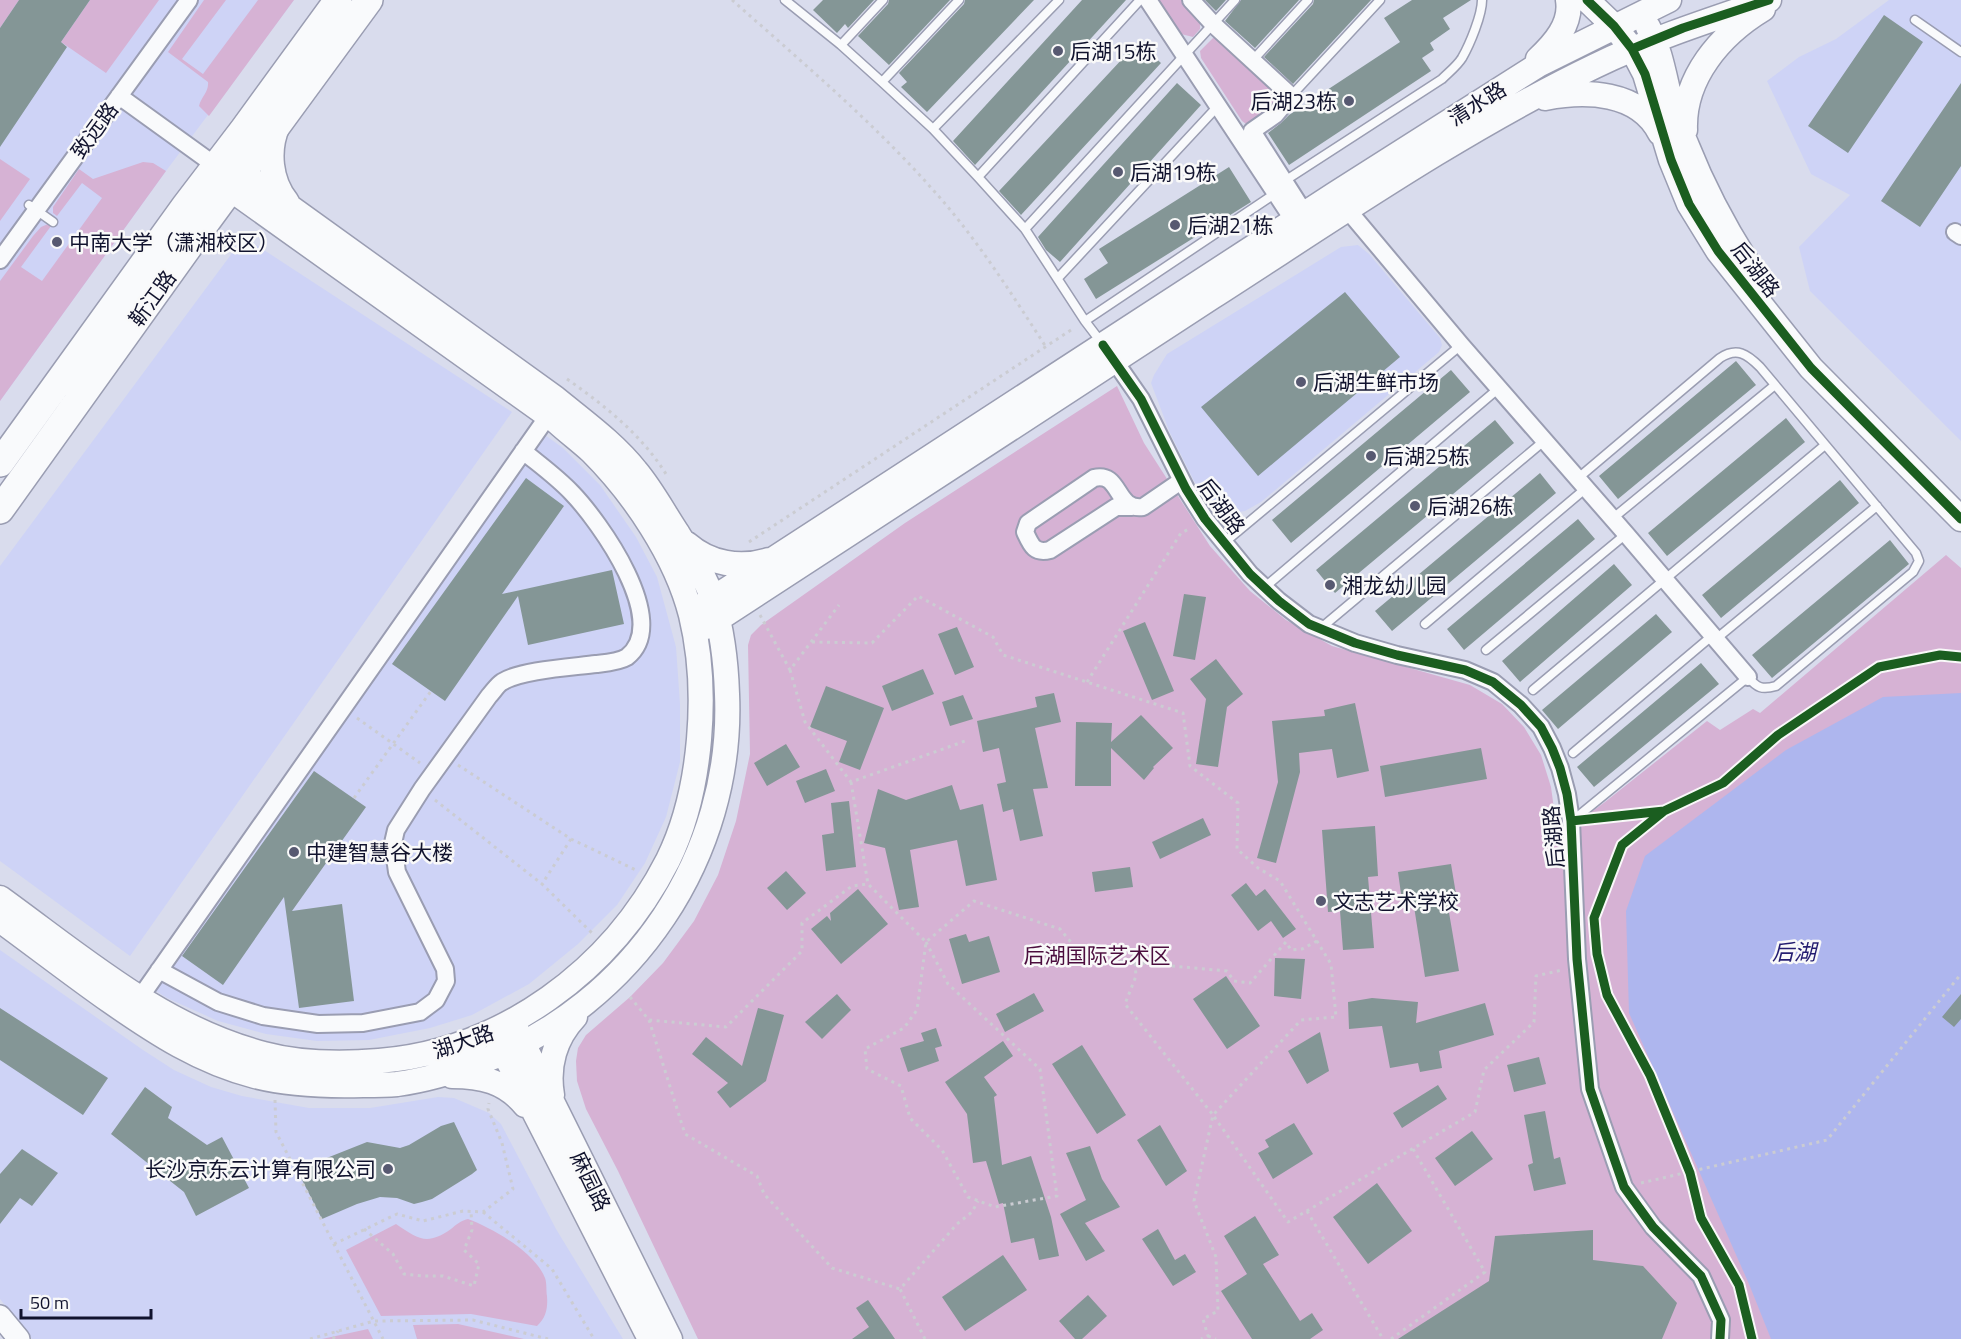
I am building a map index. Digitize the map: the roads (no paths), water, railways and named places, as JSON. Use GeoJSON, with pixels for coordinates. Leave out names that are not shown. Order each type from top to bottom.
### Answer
{"type":"FeatureCollection","features":[{"type":"Feature","properties":{"kind":"main road"},"geometry":{"type":"LineString","coordinates":[[0,463],[186,205],[224,172],[338,0]]}},
{"type":"Feature","properties":{"kind":"main road","name":"靳江路"},"geometry":{"type":"LineString","coordinates":[[0,510],[200,231],[224,172],[278,124],[369,0]]}},
{"type":"Feature","properties":{"kind":"main road"},"geometry":{"type":"LineString","coordinates":[[1519,77],[1553,44],[1562,30],[1569,8],[1568,0]]}},
{"type":"Feature","properties":{"kind":"main road","name":"后湖路"},"geometry":{"type":"LineString","coordinates":[[1587,0],[1614,26],[1632,49],[1645,74],[1666,144],[1689,204],[1718,251],[1811,368],[1961,519]]}},
{"type":"Feature","properties":{"kind":"main road","name":"清水路"},"geometry":{"type":"LineString","coordinates":[[1109,352],[1299,218],[1341,202],[1538,65],[1614,26],[1636,6],[1669,0]]}},
{"type":"Feature","properties":{"kind":"main road"},"geometry":{"type":"LineString","coordinates":[[682,541],[699,553],[723,563],[756,564],[768,561],[788,551],[1109,352],[1341,202],[1586,70],[1683,28],[1769,0]]}},
{"type":"Feature","properties":{"kind":"main road"},"geometry":{"type":"LineString","coordinates":[[1690,156],[1685,129],[1685,113],[1688,94],[1698,74],[1714,51],[1738,27],[1777,0]]}},
{"type":"Feature","properties":{"kind":"main road","name":"后湖路"},"geometry":{"type":"LineString","coordinates":[[1636,6],[1655,40],[1673,112],[1699,176],[1723,223],[1772,299],[1813,349],[1890,431],[1961,498]]}},
{"type":"Feature","properties":{"kind":"main road"},"geometry":{"type":"LineString","coordinates":[[1514,109],[1546,98],[1575,93],[1605,94],[1629,103],[1645,115],[1657,126],[1666,144]]}},
{"type":"Feature","properties":{"kind":"main road"},"geometry":{"type":"LineString","coordinates":[[278,124],[273,142],[273,174],[277,189],[297,212]]}},
{"type":"Feature","properties":{"kind":"main road"},"geometry":{"type":"LineString","coordinates":[[224,172],[297,212],[555,398],[598,432],[636,470],[700,571],[715,610],[723,648],[728,713],[719,790],[709,825],[693,867],[675,901],[654,931],[567,1026],[556,1043],[550,1075],[548,1118],[494,1081],[477,1077],[434,1076]]}},
{"type":"Feature","properties":{"kind":"main road","name":"湖大路"},"geometry":{"type":"LineString","coordinates":[[0,898],[139,999],[179,1022],[220,1040],[267,1055],[311,1062],[356,1063],[402,1059],[450,1048],[503,1027],[559,991],[606,947],[635,914],[668,859],[690,797],[700,737],[699,665],[692,624],[673,566],[642,513],[590,450],[548,416],[268,214],[224,172]]}},
{"type":"Feature","properties":{"kind":"main road"},"geometry":{"type":"LineString","coordinates":[[200,231],[212,221],[233,212],[256,211],[268,214]]}},
{"type":"Feature","properties":{"kind":"main road"},"geometry":{"type":"LineString","coordinates":[[723,648],[725,628],[730,618],[751,598],[1109,352]]}},
{"type":"Feature","properties":{"kind":"main road"},"geometry":{"type":"LineString","coordinates":[[692,624],[715,610],[788,551]]}},
{"type":"Feature","properties":{"kind":"main road"},"geometry":{"type":"LineString","coordinates":[[715,610],[751,598]]}},
{"type":"Feature","properties":{"kind":"main road"},"geometry":{"type":"LineString","coordinates":[[0,920],[157,1033],[207,1061],[286,1083],[340,1086],[398,1084],[456,1071],[514,1048],[566,1017],[597,994]]}},
{"type":"Feature","properties":{"kind":"main road","name":"麻园路"},"geometry":{"type":"LineString","coordinates":[[503,1027],[548,1118],[650,1339]]}},
{"type":"Feature","properties":{"kind":"main road","name":"麻园路"},"geometry":{"type":"LineString","coordinates":[[548,1118],[670,1339]]}},
{"type":"Feature","properties":{"kind":"street"},"geometry":{"type":"LineString","coordinates":[[0,245],[33,208],[179,0]]}},
{"type":"Feature","properties":{"kind":"street","name":"致远路"},"geometry":{"type":"LineString","coordinates":[[0,260],[33,208],[189,0]]}},
{"type":"Feature","properties":{"kind":"street"},"geometry":{"type":"LineString","coordinates":[[1148,0],[1219,106],[1299,218]]}},
{"type":"Feature","properties":{"kind":"street"},"geometry":{"type":"LineString","coordinates":[[1191,0],[1214,25],[1291,96],[1275,115],[1252,131],[1279,187]]}},
{"type":"Feature","properties":{"kind":"street"},"geometry":{"type":"LineString","coordinates":[[119,96],[224,172]]}},
{"type":"Feature","properties":{"kind":"street"},"geometry":{"type":"LineString","coordinates":[[1341,202],[1748,678]]}},
{"type":"Feature","properties":{"kind":"street","name":"后湖路"},"geometry":{"type":"LineString","coordinates":[[1109,352],[1141,399],[1182,481],[1205,519],[1250,574],[1264,587],[1309,624],[1355,643],[1465,670],[1493,682],[1521,705],[1541,727],[1560,768],[1571,821],[1577,966],[1590,1089],[1624,1187],[1653,1227],[1701,1276],[1720,1320],[1720,1339]]}},
{"type":"Feature","properties":{"kind":"street"},"geometry":{"type":"LineString","coordinates":[[139,999],[548,416]]}},
{"type":"Feature","properties":{"kind":"street"},"geometry":{"type":"LineString","coordinates":[[159,970],[218,1002],[263,1016],[318,1024],[363,1023],[420,1012],[436,1000],[446,981],[445,969],[397,872],[393,843],[396,830],[434,772],[489,696],[502,682],[524,674],[611,662],[627,657],[638,642],[642,621],[636,595],[624,567],[602,530],[557,478],[523,452]]}},
{"type":"Feature","properties":{"kind":"street"},"geometry":{"type":"LineString","coordinates":[[1131,507],[1124,501],[1110,480],[1094,478],[1028,523],[1025,532],[1039,552],[1050,550],[1116,507],[1131,507],[1143,507],[1182,481]]}},
{"type":"Feature","properties":{"kind":"street"},"geometry":{"type":"LineString","coordinates":[[0,1316],[19,1339]]}},
{"type":"Feature","properties":{"kind":"lane"},"geometry":{"type":"LineString","coordinates":[[785,0],[882,82],[933,129],[978,177],[1025,229],[1084,321],[1109,352]]}},
{"type":"Feature","properties":{"kind":"lane"},"geometry":{"type":"LineString","coordinates":[[794,8],[801,0]]}},
{"type":"Feature","properties":{"kind":"lane"},"geometry":{"type":"LineString","coordinates":[[841,45],[883,0]]}},
{"type":"Feature","properties":{"kind":"lane"},"geometry":{"type":"LineString","coordinates":[[882,82],[960,0]]}},
{"type":"Feature","properties":{"kind":"lane"},"geometry":{"type":"LineString","coordinates":[[933,129],[1059,0]]}},
{"type":"Feature","properties":{"kind":"lane"},"geometry":{"type":"LineString","coordinates":[[978,177],[1140,0]]}},
{"type":"Feature","properties":{"kind":"lane"},"geometry":{"type":"LineString","coordinates":[[1025,229],[1235,0]]}},
{"type":"Feature","properties":{"kind":"lane"},"geometry":{"type":"LineString","coordinates":[[1253,60],[1308,0]]}},
{"type":"Feature","properties":{"kind":"lane"},"geometry":{"type":"LineString","coordinates":[[1291,96],[1380,0]]}},
{"type":"Feature","properties":{"kind":"lane"},"geometry":{"type":"LineString","coordinates":[[1084,321],[1279,187],[1442,79],[1454,69],[1462,57],[1481,10],[1482,0]]}},
{"type":"Feature","properties":{"kind":"lane"},"geometry":{"type":"LineString","coordinates":[[1915,20],[1961,52]]}},
{"type":"Feature","properties":{"kind":"lane"},"geometry":{"type":"LineString","coordinates":[[1058,278],[1219,106]]}},
{"type":"Feature","properties":{"kind":"lane"},"geometry":{"type":"LineString","coordinates":[[33,208],[53,222]]}},
{"type":"Feature","properties":{"kind":"lane"},"geometry":{"type":"LineString","coordinates":[[1225,542],[1461,345]]}},
{"type":"Feature","properties":{"kind":"lane"},"geometry":{"type":"LineString","coordinates":[[1425,624],[1730,352],[1740,353],[1752,359],[1916,553],[1919,561],[1913,572],[1776,686],[1766,689],[1758,688],[1748,678],[1571,821]]}},
{"type":"Feature","properties":{"kind":"lane"},"geometry":{"type":"LineString","coordinates":[[1612,519],[1775,385]]}},
{"type":"Feature","properties":{"kind":"lane"},"geometry":{"type":"LineString","coordinates":[[1264,587],[1499,388]]}},
{"type":"Feature","properties":{"kind":"lane"},"geometry":{"type":"LineString","coordinates":[[1321,628],[1544,441]]}},
{"type":"Feature","properties":{"kind":"lane"},"geometry":{"type":"LineString","coordinates":[[1533,690],[1825,445]]}},
{"type":"Feature","properties":{"kind":"lane"},"geometry":{"type":"LineString","coordinates":[[1573,753],[1877,506]]}},
{"type":"Feature","properties":{"kind":"lane"},"geometry":{"type":"LineString","coordinates":[[1486,650],[1626,534]]}},
{"type":"Feature","properties":{"kind":"water","name":"后湖"},"geometry":{"type":"Polygon","coordinates":[[[1961,693],[1961,1339],[1771,1339],[1629,1013],[1626,911],[1645,856],[1786,750],[1883,697],[1961,693]]]}},
{"type":"Feature","properties":{"kind":"place","name":"后湖15栋"},"geometry":{"type":"Point","coordinates":[1058,51]}},
{"type":"Feature","properties":{"kind":"place","name":"后湖23栋"},"geometry":{"type":"Point","coordinates":[1349,101]}},
{"type":"Feature","properties":{"kind":"place","name":"后湖19栋"},"geometry":{"type":"Point","coordinates":[1118,172]}},
{"type":"Feature","properties":{"kind":"place","name":"后湖21栋"},"geometry":{"type":"Point","coordinates":[1175,225]}},
{"type":"Feature","properties":{"kind":"place","name":"中南大学（潇湘校区）"},"geometry":{"type":"Point","coordinates":[57,242]}},
{"type":"Feature","properties":{"kind":"place","name":"后湖生鲜市场"},"geometry":{"type":"Point","coordinates":[1301,382]}},
{"type":"Feature","properties":{"kind":"place","name":"后湖25栋"},"geometry":{"type":"Point","coordinates":[1371,456]}},
{"type":"Feature","properties":{"kind":"place","name":"后湖26栋"},"geometry":{"type":"Point","coordinates":[1415,506]}},
{"type":"Feature","properties":{"kind":"place","name":"湘龙幼儿园"},"geometry":{"type":"Point","coordinates":[1330,585]}},
{"type":"Feature","properties":{"kind":"place","name":"中建智慧谷大楼"},"geometry":{"type":"Point","coordinates":[294,852]}},
{"type":"Feature","properties":{"kind":"place","name":"文志艺术学校"},"geometry":{"type":"Point","coordinates":[1321,901]}},
{"type":"Feature","properties":{"kind":"place","name":"长沙京东云计算有限公司"},"geometry":{"type":"Point","coordinates":[388,1169]}},
{"type":"Feature","properties":{"kind":"park label","name":"后湖国际艺术区"},"geometry":{"type":"Point","coordinates":[1097,955]}}]}
